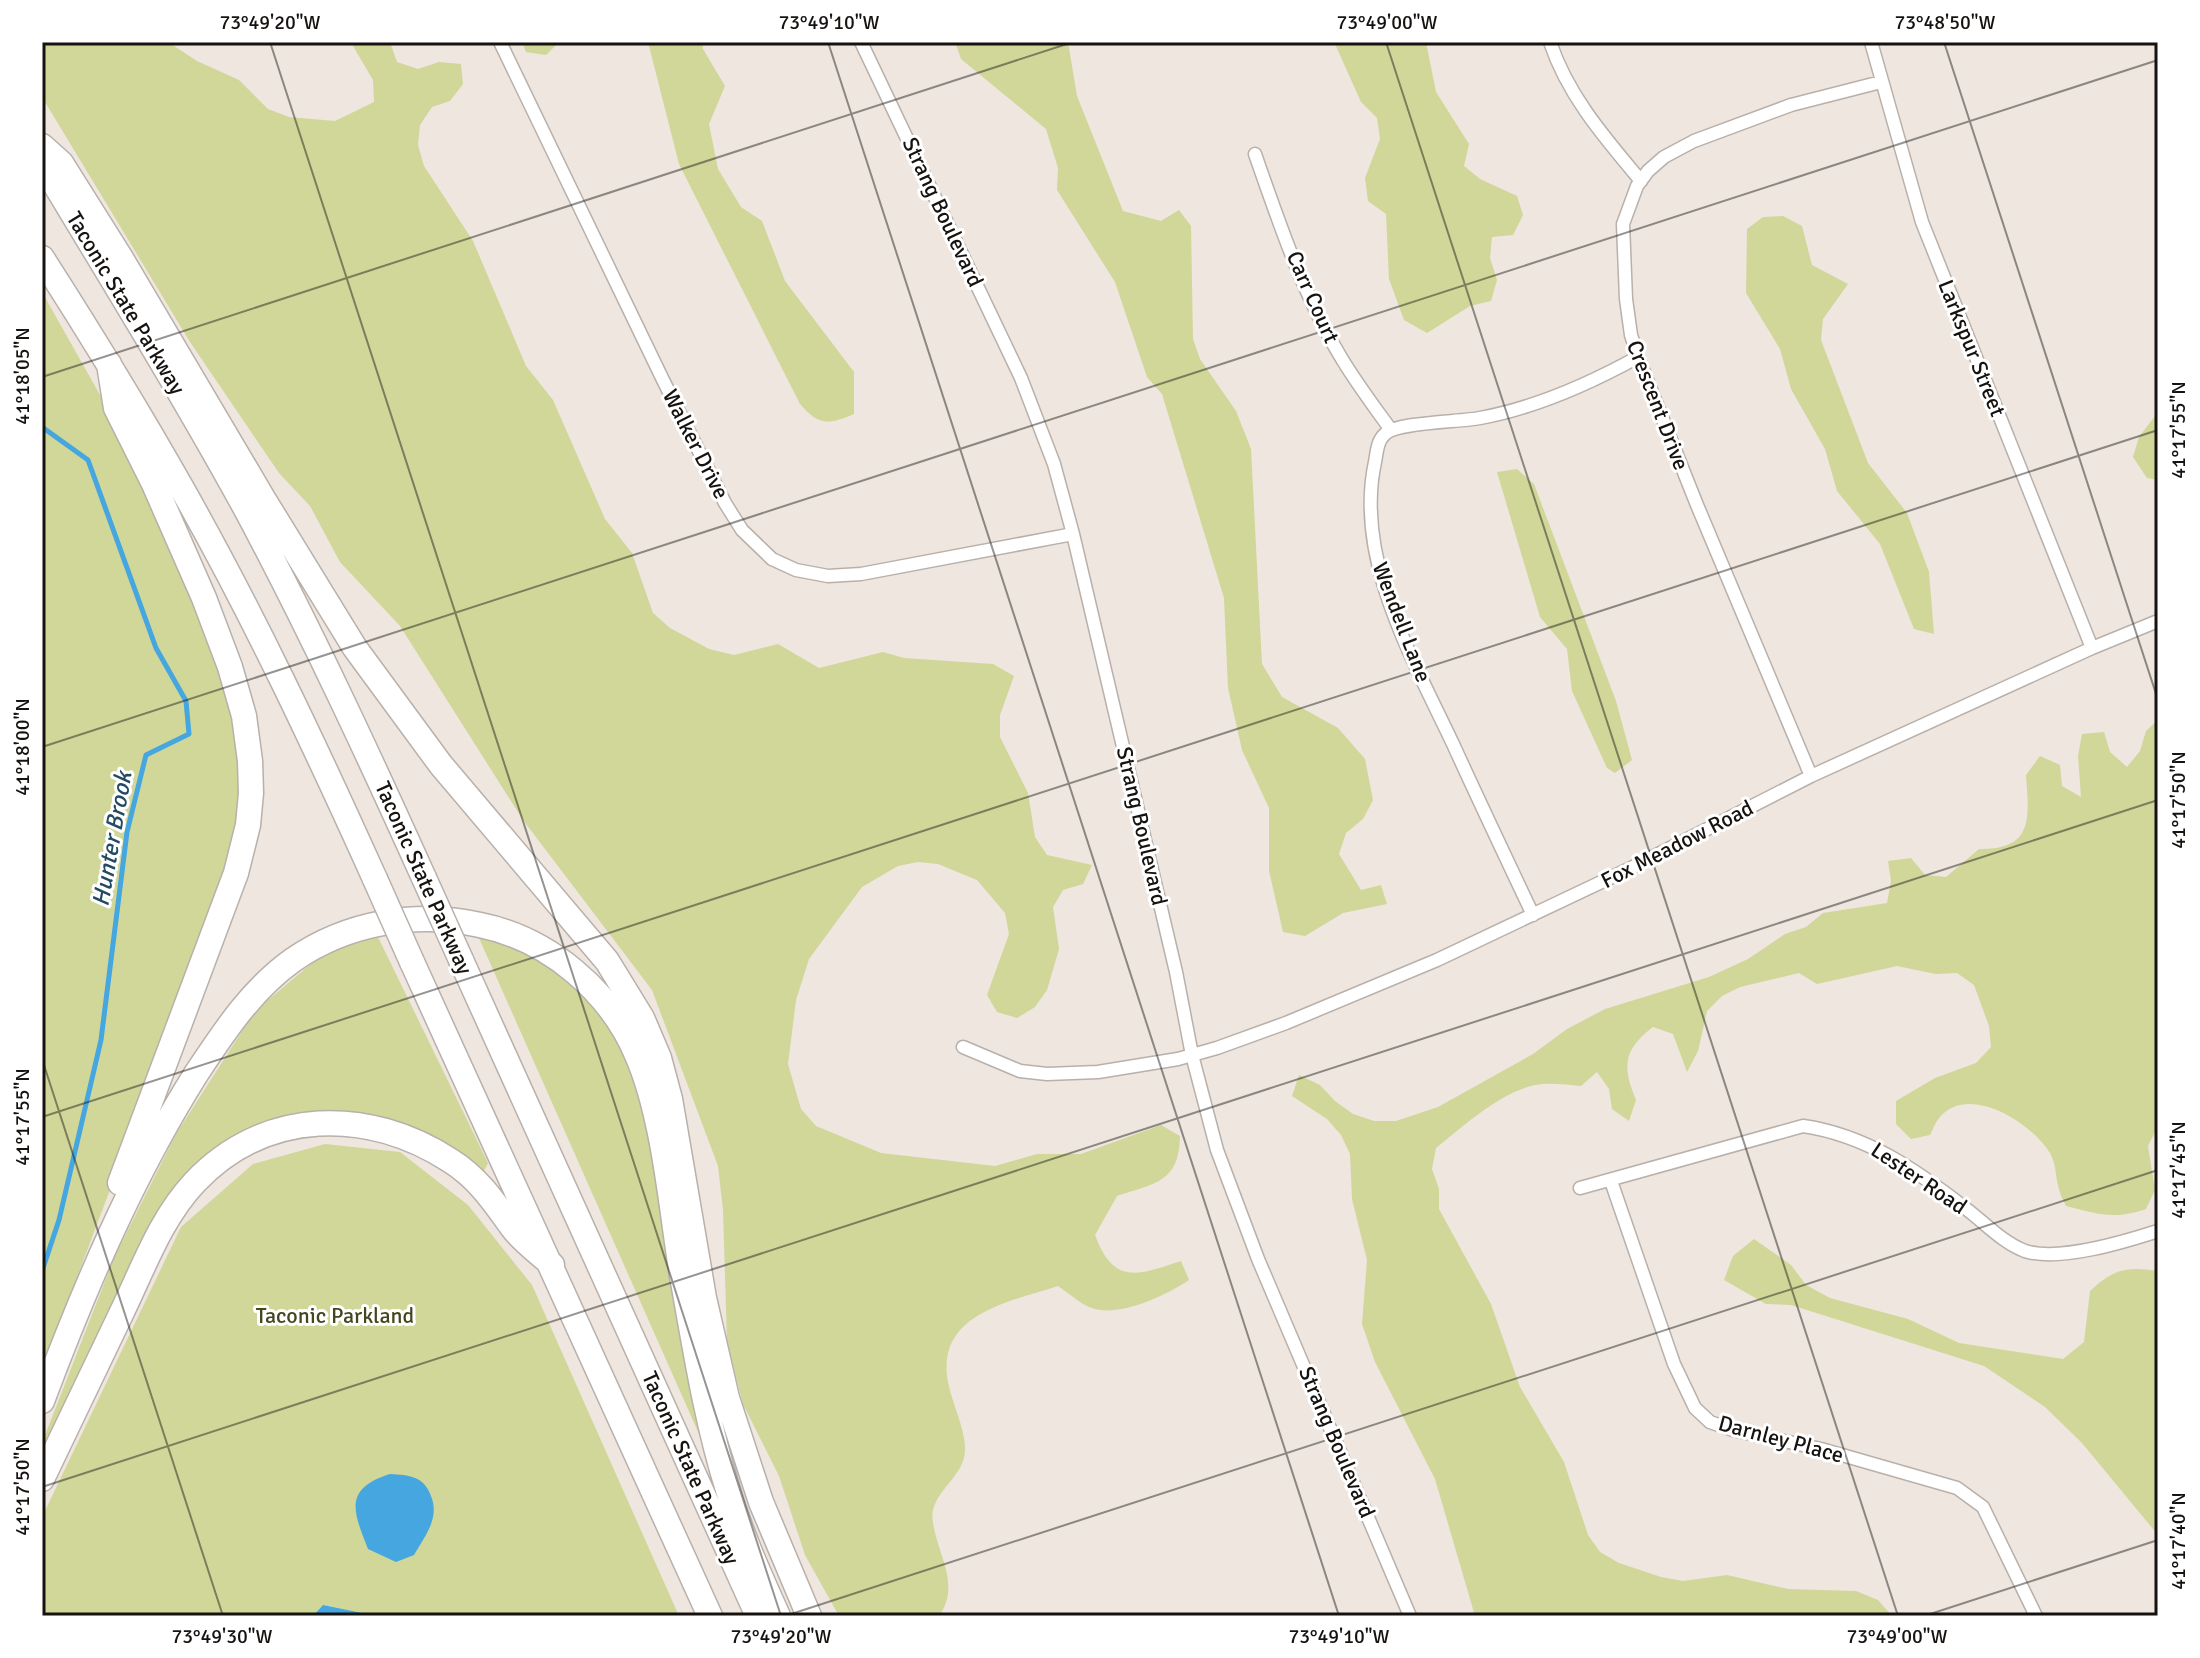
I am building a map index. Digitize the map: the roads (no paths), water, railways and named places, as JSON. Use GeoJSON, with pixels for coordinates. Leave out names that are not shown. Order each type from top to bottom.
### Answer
{"type":"FeatureCollection","features":[{"type":"Feature","properties":{"kind":"highway"},"geometry":{"type":"LineString","coordinates":[[42,146],[61,163],[301,561],[376,679],[465,796],[607,961],[634,1003],[654,1044],[670,1099],[704,1298],[727,1398],[761,1502],[809,1616]]}},
{"type":"Feature","properties":{"kind":"highway","name":"Taconic State Parkway"},"geometry":{"type":"LineString","coordinates":[[42,163],[177,387],[246,509],[322,657],[758,1616]]}},
{"type":"Feature","properties":{"kind":"highway","name":"Taconic State Parkway"},"geometry":{"type":"LineString","coordinates":[[42,258],[181,487],[240,596],[308,733],[710,1616]]}},
{"type":"Feature","properties":{"kind":"highway"},"geometry":{"type":"LineString","coordinates":[[55,1366],[80,1288],[236,873],[248,825],[251,793],[247,731],[230,667],[171,522],[116,408],[109,364]]}},
{"type":"Feature","properties":{"kind":"highway"},"geometry":{"type":"LineString","coordinates":[[42,1401],[115,1223],[149,1155],[210,1053],[256,992],[293,960],[320,943],[376,924],[417,919],[448,920],[509,933],[561,962],[597,992],[624,1029],[642,1066],[657,1127],[695,1353],[713,1436],[747,1547],[778,1616]]}},
{"type":"Feature","properties":{"kind":"highway"},"geometry":{"type":"LineString","coordinates":[[42,1479],[151,1248],[174,1209],[209,1170],[235,1150],[264,1136],[308,1124],[339,1122],[369,1126],[423,1145],[474,1178],[496,1202],[513,1229],[552,1265]]}},
{"type":"Feature","properties":{"kind":"street","name":"Walker Drive"},"geometry":{"type":"LineString","coordinates":[[500,42],[725,503],[742,530],[772,559],[796,570],[828,576],[861,574],[1073,534]]}},
{"type":"Feature","properties":{"kind":"street","name":"Strang Boulevard"},"geometry":{"type":"LineString","coordinates":[[861,42],[1021,378],[1054,464],[1217,1150],[1258,1259],[1410,1616]]}},
{"type":"Feature","properties":{"kind":"street"},"geometry":{"type":"LineString","coordinates":[[1550,42],[1570,89],[1607,141],[1641,181]]}},
{"type":"Feature","properties":{"kind":"street","name":"Larkspur Street"},"geometry":{"type":"LineString","coordinates":[[1871,42],[1922,222],[2092,648]]}},
{"type":"Feature","properties":{"kind":"street","name":"Crescent Drive"},"geometry":{"type":"LineString","coordinates":[[1811,776],[1638,357],[1626,299],[1623,224],[1641,181],[1664,157],[1694,141],[1791,105],[1881,82]]}},
{"type":"Feature","properties":{"kind":"street","name":"Carr Court"},"geometry":{"type":"LineString","coordinates":[[1255,154],[1314,302],[1337,351],[1391,430]]}},
{"type":"Feature","properties":{"kind":"street"},"geometry":{"type":"LineString","coordinates":[[1391,430],[1510,411],[1597,378],[1638,357]]}},
{"type":"Feature","properties":{"kind":"street","name":"Wendell Lane"},"geometry":{"type":"LineString","coordinates":[[1391,430],[1379,441],[1371,477],[1375,552],[1384,583],[1412,656],[1533,915]]}},
{"type":"Feature","properties":{"kind":"street","name":"Fox Meadow Road"},"geometry":{"type":"LineString","coordinates":[[963,1047],[1020,1071],[1047,1074],[1098,1072],[1192,1055],[1286,1023],[1437,960],[1811,776],[2158,621]]}},
{"type":"Feature","properties":{"kind":"street","name":"Lester Road"},"geometry":{"type":"LineString","coordinates":[[1580,1188],[1803,1126],[1832,1130],[1862,1141],[1901,1162],[2004,1239],[2025,1251],[2044,1254],[2086,1250],[2158,1231]]}},
{"type":"Feature","properties":{"kind":"street","name":"Darnley Place"},"geometry":{"type":"LineString","coordinates":[[1611,1181],[1674,1364],[1695,1408],[1710,1422],[1733,1430],[1821,1449],[1957,1488],[1983,1507],[2036,1616]]}},
{"type":"Feature","properties":{"kind":"water"},"geometry":{"type":"Polygon","coordinates":[[[390,1474],[409,1476],[424,1484],[434,1512],[430,1527],[414,1555],[396,1562],[368,1549],[356,1513],[358,1495],[364,1487],[390,1474]]]}},
{"type":"Feature","properties":{"kind":"water"},"geometry":{"type":"Polygon","coordinates":[[[323,1605],[377,1616],[313,1616],[323,1605]]]}},
{"type":"Feature","properties":{"kind":"waterway","name":"Hunter Brook"},"geometry":{"type":"LineString","coordinates":[[42,427],[88,460],[156,648],[186,701],[189,734],[146,755],[127,832],[101,1040],[59,1220],[42,1271]]}},
{"type":"Feature","properties":{"kind":"park label","name":"Taconic Parkland"},"geometry":{"type":"Point","coordinates":[335,1315]}}]}
